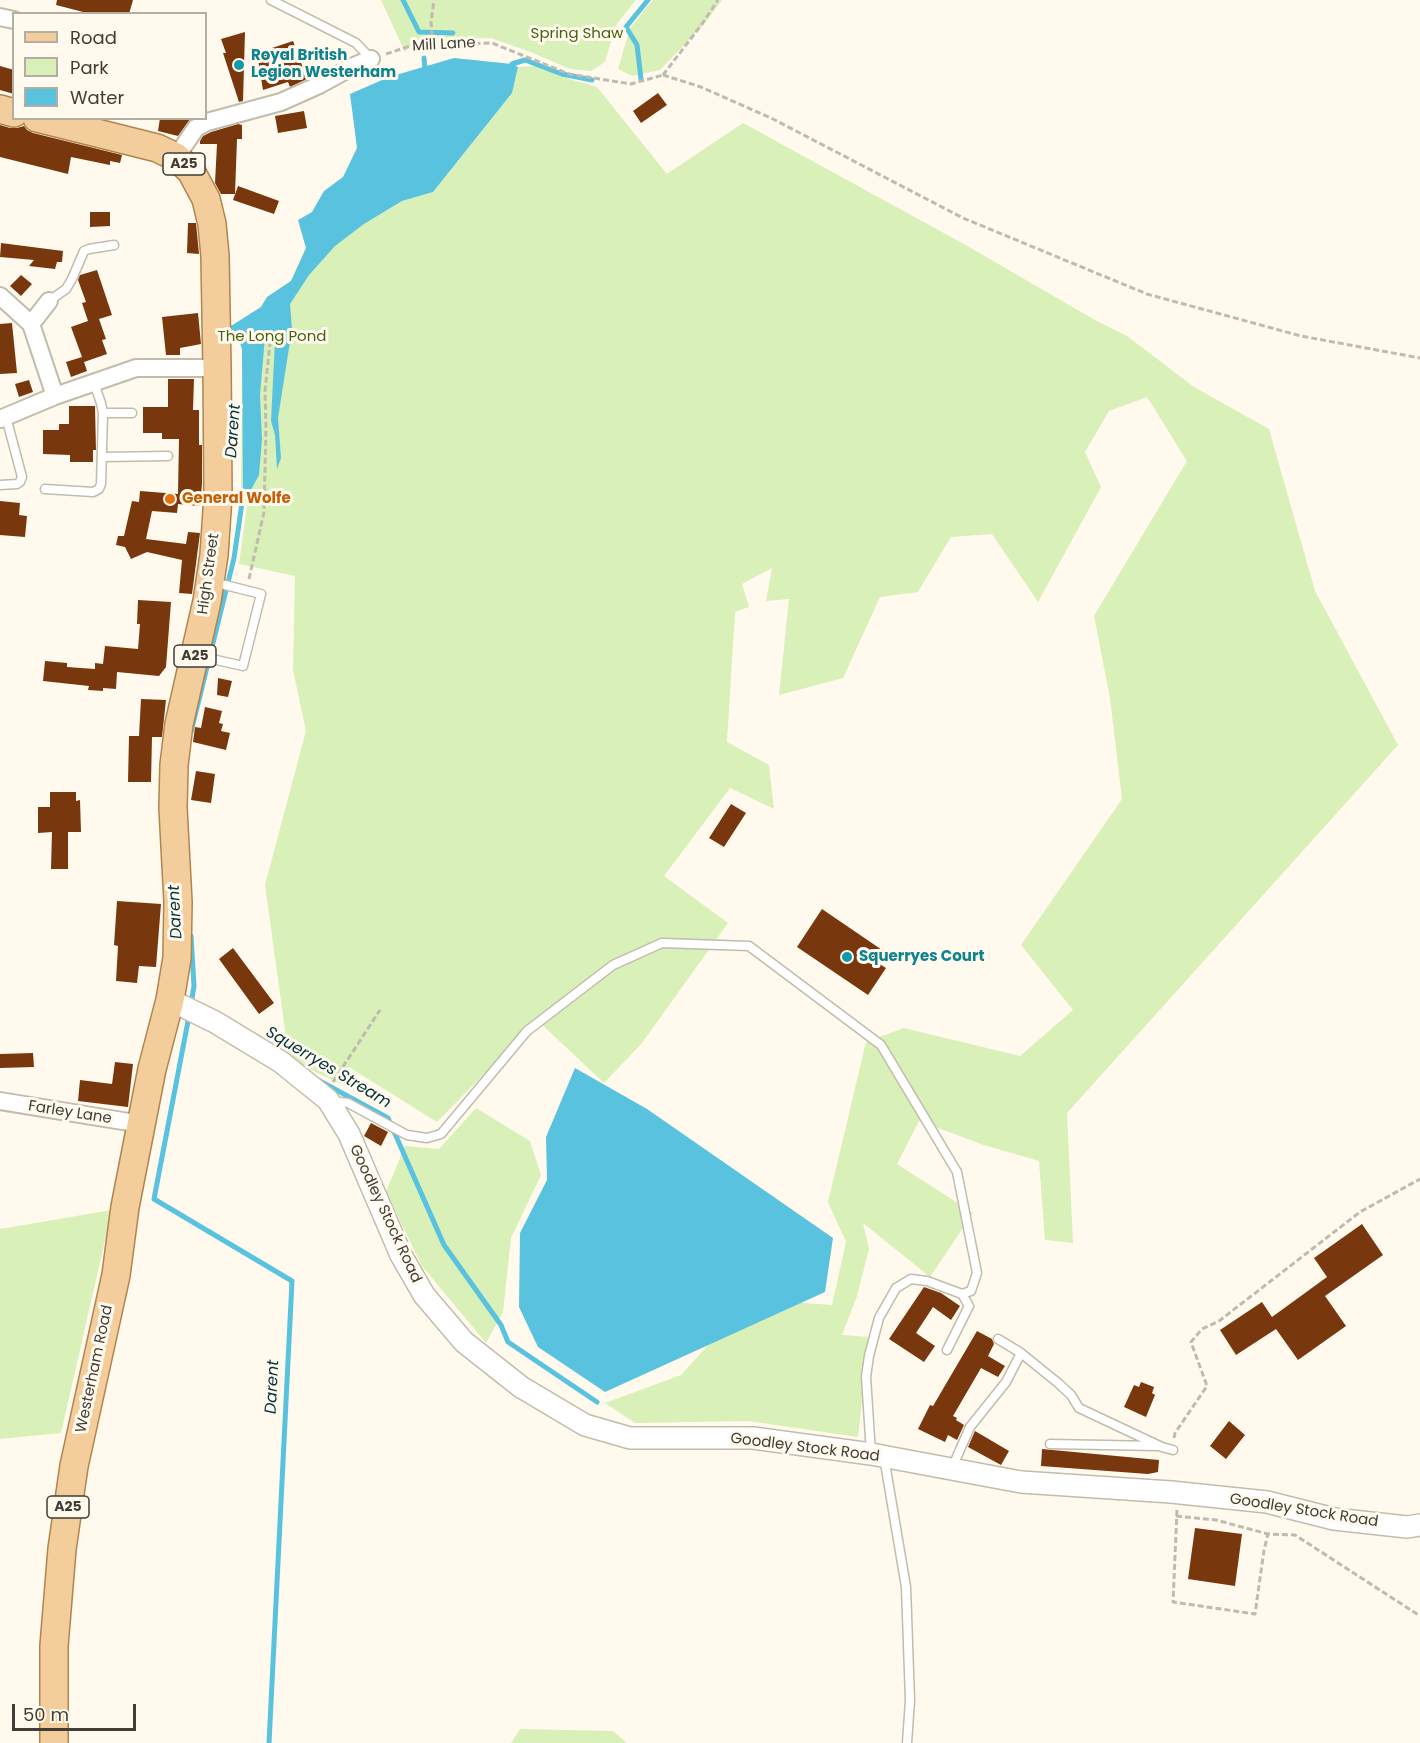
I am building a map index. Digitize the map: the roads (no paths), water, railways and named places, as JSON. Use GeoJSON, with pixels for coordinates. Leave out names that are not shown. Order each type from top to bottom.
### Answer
{"type":"FeatureCollection","features":[{"type":"Feature","properties":{"kind":"main road","name":"High Street"},"geometry":{"type":"LineString","coordinates":[[52,120],[157,148],[176,157],[192,171],[199,182],[212,224],[215,256],[217,368],[218,496],[214,555],[216,583],[206,658],[179,724],[174,765],[173,807],[178,902],[175,1002]]}},
{"type":"Feature","properties":{"kind":"main road","name":"Westerham Road"},"geometry":{"type":"LineString","coordinates":[[54,1743],[54,1646],[64,1537],[74,1466],[116,1275],[125,1207],[152,1069],[175,1002]]}},
{"type":"Feature","properties":{"kind":"street"},"geometry":{"type":"LineString","coordinates":[[176,157],[196,128],[207,122],[290,99],[371,59]]}},
{"type":"Feature","properties":{"kind":"street"},"geometry":{"type":"LineString","coordinates":[[0,296],[30,324],[55,396]]}},
{"type":"Feature","properties":{"kind":"street"},"geometry":{"type":"LineString","coordinates":[[30,324],[49,301]]}},
{"type":"Feature","properties":{"kind":"street"},"geometry":{"type":"LineString","coordinates":[[3,418],[55,396],[136,368],[217,368]]}},
{"type":"Feature","properties":{"kind":"street","name":"Goodley Stock Road"},"geometry":{"type":"LineString","coordinates":[[175,1002],[215,1022],[281,1062],[326,1098],[349,1134],[401,1255],[424,1296],[464,1342],[521,1387],[585,1425],[630,1438],[753,1438],[878,1455],[1021,1482],[1171,1492],[1267,1502],[1334,1519],[1407,1527],[1420,1525]]}},
{"type":"Feature","properties":{"kind":"street","name":"Farley Lane"},"geometry":{"type":"LineString","coordinates":[[0,1101],[141,1125]]}},
{"type":"Feature","properties":{"kind":"lane"},"geometry":{"type":"LineString","coordinates":[[271,0],[356,43],[371,59]]}},
{"type":"Feature","properties":{"kind":"lane"},"geometry":{"type":"LineString","coordinates":[[49,301],[66,289],[84,251],[114,245]]}},
{"type":"Feature","properties":{"kind":"lane"},"geometry":{"type":"LineString","coordinates":[[45,489],[97,491],[101,484],[103,413],[102,403],[94,383]]}},
{"type":"Feature","properties":{"kind":"lane"},"geometry":{"type":"LineString","coordinates":[[103,413],[132,413]]}},
{"type":"Feature","properties":{"kind":"lane"},"geometry":{"type":"LineString","coordinates":[[0,485],[17,484],[22,477],[3,418]]}},
{"type":"Feature","properties":{"kind":"lane"},"geometry":{"type":"LineString","coordinates":[[102,457],[168,456]]}},
{"type":"Feature","properties":{"kind":"lane"},"geometry":{"type":"LineString","coordinates":[[206,658],[243,666],[261,594],[216,583]]}},
{"type":"Feature","properties":{"kind":"lane"},"geometry":{"type":"LineString","coordinates":[[326,1098],[348,1103],[406,1135],[427,1138],[441,1134],[527,1031],[613,965],[662,943],[749,946],[881,1045],[957,1172],[977,1273],[971,1291],[962,1294],[927,1281],[911,1279],[896,1288],[879,1318],[869,1356],[866,1377],[878,1455],[906,1587],[910,1700],[907,1743]]}},
{"type":"Feature","properties":{"kind":"lane"},"geometry":{"type":"LineString","coordinates":[[947,1350],[969,1306],[962,1294]]}},
{"type":"Feature","properties":{"kind":"lane"},"geometry":{"type":"LineString","coordinates":[[998,1339],[1021,1353],[1071,1395],[1079,1408],[1173,1450]]}},
{"type":"Feature","properties":{"kind":"lane"},"geometry":{"type":"LineString","coordinates":[[952,1469],[970,1427],[1006,1382],[1021,1353]]}},
{"type":"Feature","properties":{"kind":"lane"},"geometry":{"type":"LineString","coordinates":[[1050,1444],[1162,1447]]}},
{"type":"Feature","properties":{"kind":"water"},"geometry":{"type":"Polygon","coordinates":[[[454,58],[512,64],[518,67],[512,93],[433,192],[402,201],[364,224],[335,246],[309,275],[290,304],[292,329],[278,418],[281,458],[277,469],[275,435],[271,421],[275,340],[273,332],[265,337],[260,395],[262,439],[259,475],[245,501],[243,500],[242,349],[237,334],[223,331],[261,307],[267,297],[291,281],[306,248],[298,220],[312,212],[324,191],[343,177],[357,148],[350,94],[389,77],[454,58]]]}},
{"type":"Feature","properties":{"kind":"water"},"geometry":{"type":"Polygon","coordinates":[[[575,1068],[647,1109],[833,1238],[825,1292],[605,1392],[538,1347],[519,1307],[520,1233],[547,1180],[546,1137],[575,1068]]]}},
{"type":"Feature","properties":{"kind":"waterway","name":"Darent"},"geometry":{"type":"LineString","coordinates":[[403,0],[419,32],[453,33]]}},
{"type":"Feature","properties":{"kind":"waterway"},"geometry":{"type":"LineString","coordinates":[[641,79],[637,45],[626,27],[648,0]]}},
{"type":"Feature","properties":{"kind":"waterway","name":"Darent"},"geometry":{"type":"LineString","coordinates":[[424,58],[425,70]]}},
{"type":"Feature","properties":{"kind":"waterway"},"geometry":{"type":"LineString","coordinates":[[512,64],[525,60],[562,74],[592,80]]}},
{"type":"Feature","properties":{"kind":"waterway","name":"Darent"},"geometry":{"type":"LineString","coordinates":[[191,732],[234,558],[243,496]]}},
{"type":"Feature","properties":{"kind":"waterway","name":"Darent"},"geometry":{"type":"LineString","coordinates":[[191,936],[194,986],[191,1004]]}},
{"type":"Feature","properties":{"kind":"waterway","name":"Darent"},"geometry":{"type":"LineString","coordinates":[[189,1016],[154,1199],[292,1281],[269,1743]]}},
{"type":"Feature","properties":{"kind":"waterway","name":"Squerryes Stream"},"geometry":{"type":"LineString","coordinates":[[318,1080],[388,1118],[444,1245],[501,1325],[508,1342],[597,1402]]}},
{"type":"Feature","properties":{"kind":"place","name":"Royal British Legion Westerham"},"geometry":{"type":"Point","coordinates":[239,65]}},
{"type":"Feature","properties":{"kind":"place","name":"General Wolfe"},"geometry":{"type":"Point","coordinates":[170,499]}},
{"type":"Feature","properties":{"kind":"place","name":"Squerryes Court"},"geometry":{"type":"Point","coordinates":[847,957]}},
{"type":"Feature","properties":{"kind":"park label","name":"Spring Shaw"},"geometry":{"type":"Point","coordinates":[577,34]}},
{"type":"Feature","properties":{"kind":"park label","name":"The Long Pond"},"geometry":{"type":"Point","coordinates":[272,337]}}]}
